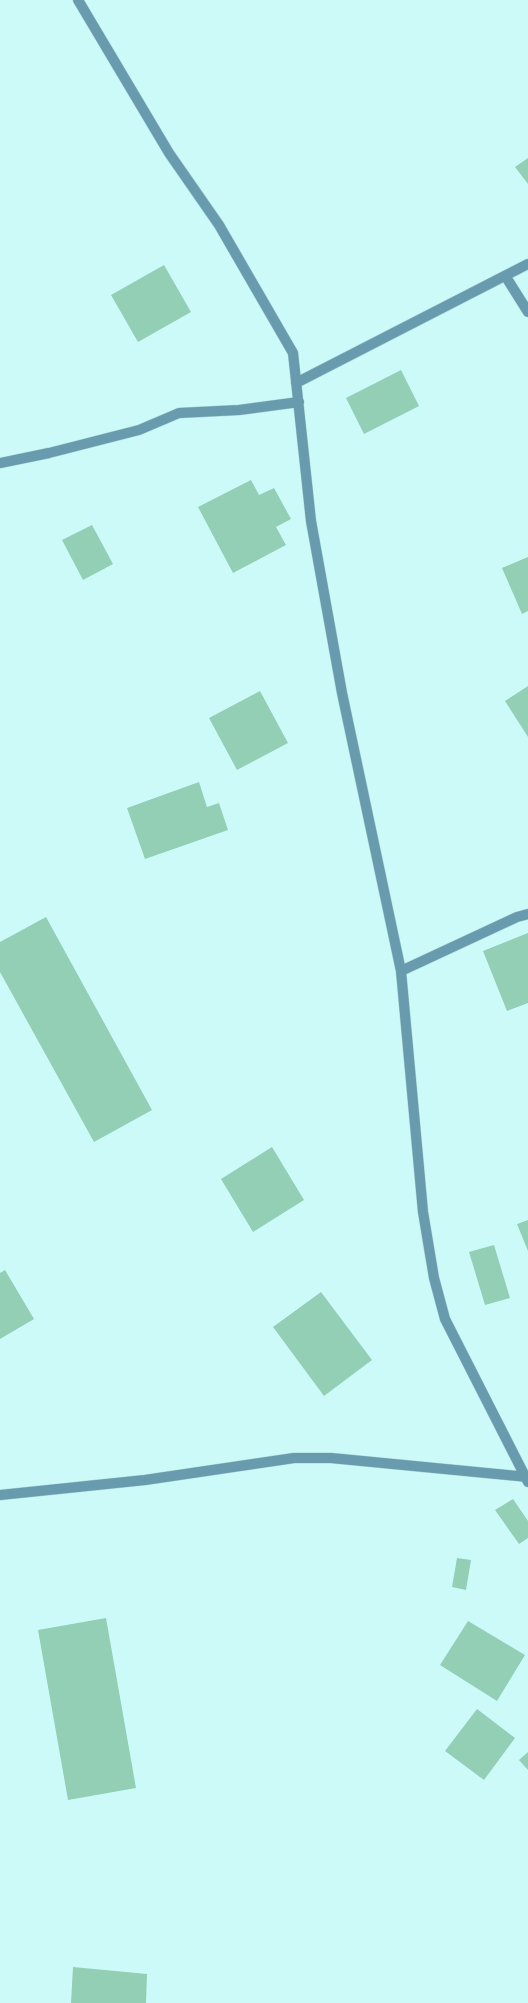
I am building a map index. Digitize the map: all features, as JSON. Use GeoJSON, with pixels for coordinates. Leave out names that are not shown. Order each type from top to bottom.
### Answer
{"type":"FeatureCollection","features":[{"type":"Feature","properties":{"kind":"street"},"geometry":{"type":"LineString","coordinates":[[78,0],[169,153],[219,225],[293,353],[311,520],[326,607],[342,693],[401,971],[423,1212],[434,1278],[445,1320],[527,1479]]}},
{"type":"Feature","properties":{"kind":"street"},"geometry":{"type":"LineString","coordinates":[[296,383],[528,264]]}},
{"type":"Feature","properties":{"kind":"street"},"geometry":{"type":"LineString","coordinates":[[506,276],[528,312]]}},
{"type":"Feature","properties":{"kind":"street"},"geometry":{"type":"LineString","coordinates":[[0,463],[49,453],[139,430],[179,414],[239,410],[299,402]]}},
{"type":"Feature","properties":{"kind":"street"},"geometry":{"type":"LineString","coordinates":[[401,971],[517,916],[528,914]]}},
{"type":"Feature","properties":{"kind":"street"},"geometry":{"type":"LineString","coordinates":[[0,1495],[145,1480],[294,1458],[331,1458],[527,1479]]}},
{"type":"Feature","properties":{"kind":"building"},"geometry":{"type":"Polygon","coordinates":[[[528,158],[528,184],[515,167],[528,158]]]}},
{"type":"Feature","properties":{"kind":"building"},"geometry":{"type":"Polygon","coordinates":[[[164,265],[191,312],[138,342],[111,295],[164,265]]]}},
{"type":"Feature","properties":{"kind":"building"},"geometry":{"type":"Polygon","coordinates":[[[401,370],[419,406],[364,434],[346,398],[401,370]]]}},
{"type":"Feature","properties":{"kind":"building"},"geometry":{"type":"Polygon","coordinates":[[[251,480],[259,495],[274,488],[291,519],[276,527],[286,545],[233,573],[198,507],[251,480]]]}},
{"type":"Feature","properties":{"kind":"building"},"geometry":{"type":"Polygon","coordinates":[[[92,525],[113,564],[83,580],[62,540],[92,525]]]}},
{"type":"Feature","properties":{"kind":"building"},"geometry":{"type":"Polygon","coordinates":[[[528,557],[528,611],[522,614],[502,568],[528,557]]]}},
{"type":"Feature","properties":{"kind":"building"},"geometry":{"type":"Polygon","coordinates":[[[528,686],[528,737],[505,701],[528,686]]]}},
{"type":"Feature","properties":{"kind":"building"},"geometry":{"type":"Polygon","coordinates":[[[260,691],[288,743],[237,770],[209,718],[260,691]]]}},
{"type":"Feature","properties":{"kind":"building"},"geometry":{"type":"Polygon","coordinates":[[[199,782],[207,807],[219,803],[228,830],[145,859],[127,808],[199,782]]]}},
{"type":"Feature","properties":{"kind":"building"},"geometry":{"type":"Polygon","coordinates":[[[46,917],[152,1110],[94,1142],[0,972],[0,942],[46,917]]]}},
{"type":"Feature","properties":{"kind":"building"},"geometry":{"type":"Polygon","coordinates":[[[528,933],[528,1003],[507,1011],[483,951],[528,933]]]}},
{"type":"Feature","properties":{"kind":"building"},"geometry":{"type":"Polygon","coordinates":[[[272,1147],[304,1200],[253,1232],[221,1179],[272,1147]]]}},
{"type":"Feature","properties":{"kind":"building"},"geometry":{"type":"Polygon","coordinates":[[[528,1220],[528,1251],[517,1224],[528,1220]]]}},
{"type":"Feature","properties":{"kind":"building"},"geometry":{"type":"Polygon","coordinates":[[[494,1245],[510,1298],[485,1305],[469,1252],[494,1245]]]}},
{"type":"Feature","properties":{"kind":"building"},"geometry":{"type":"Polygon","coordinates":[[[5,1270],[34,1319],[0,1339],[0,1273],[5,1270]]]}},
{"type":"Feature","properties":{"kind":"building"},"geometry":{"type":"Polygon","coordinates":[[[321,1292],[372,1360],[324,1396],[273,1327],[321,1292]]]}},
{"type":"Feature","properties":{"kind":"building"},"geometry":{"type":"Polygon","coordinates":[[[513,1499],[528,1521],[528,1538],[519,1544],[495,1510],[513,1499]]]}},
{"type":"Feature","properties":{"kind":"building"},"geometry":{"type":"Polygon","coordinates":[[[457,1558],[471,1560],[466,1590],[452,1587],[457,1558]]]}},
{"type":"Feature","properties":{"kind":"building"},"geometry":{"type":"Polygon","coordinates":[[[106,1618],[136,1788],[68,1800],[38,1630],[106,1618]]]}},
{"type":"Feature","properties":{"kind":"building"},"geometry":{"type":"Polygon","coordinates":[[[468,1621],[525,1655],[497,1701],[440,1665],[468,1621]]]}},
{"type":"Feature","properties":{"kind":"building"},"geometry":{"type":"Polygon","coordinates":[[[477,1709],[515,1738],[484,1780],[445,1751],[477,1709]]]}},
{"type":"Feature","properties":{"kind":"building"},"geometry":{"type":"Polygon","coordinates":[[[528,1752],[528,1770],[519,1760],[528,1752]]]}},
{"type":"Feature","properties":{"kind":"building"},"geometry":{"type":"Polygon","coordinates":[[[73,1967],[147,1974],[146,2003],[71,2003],[73,1967]]]}}]}
